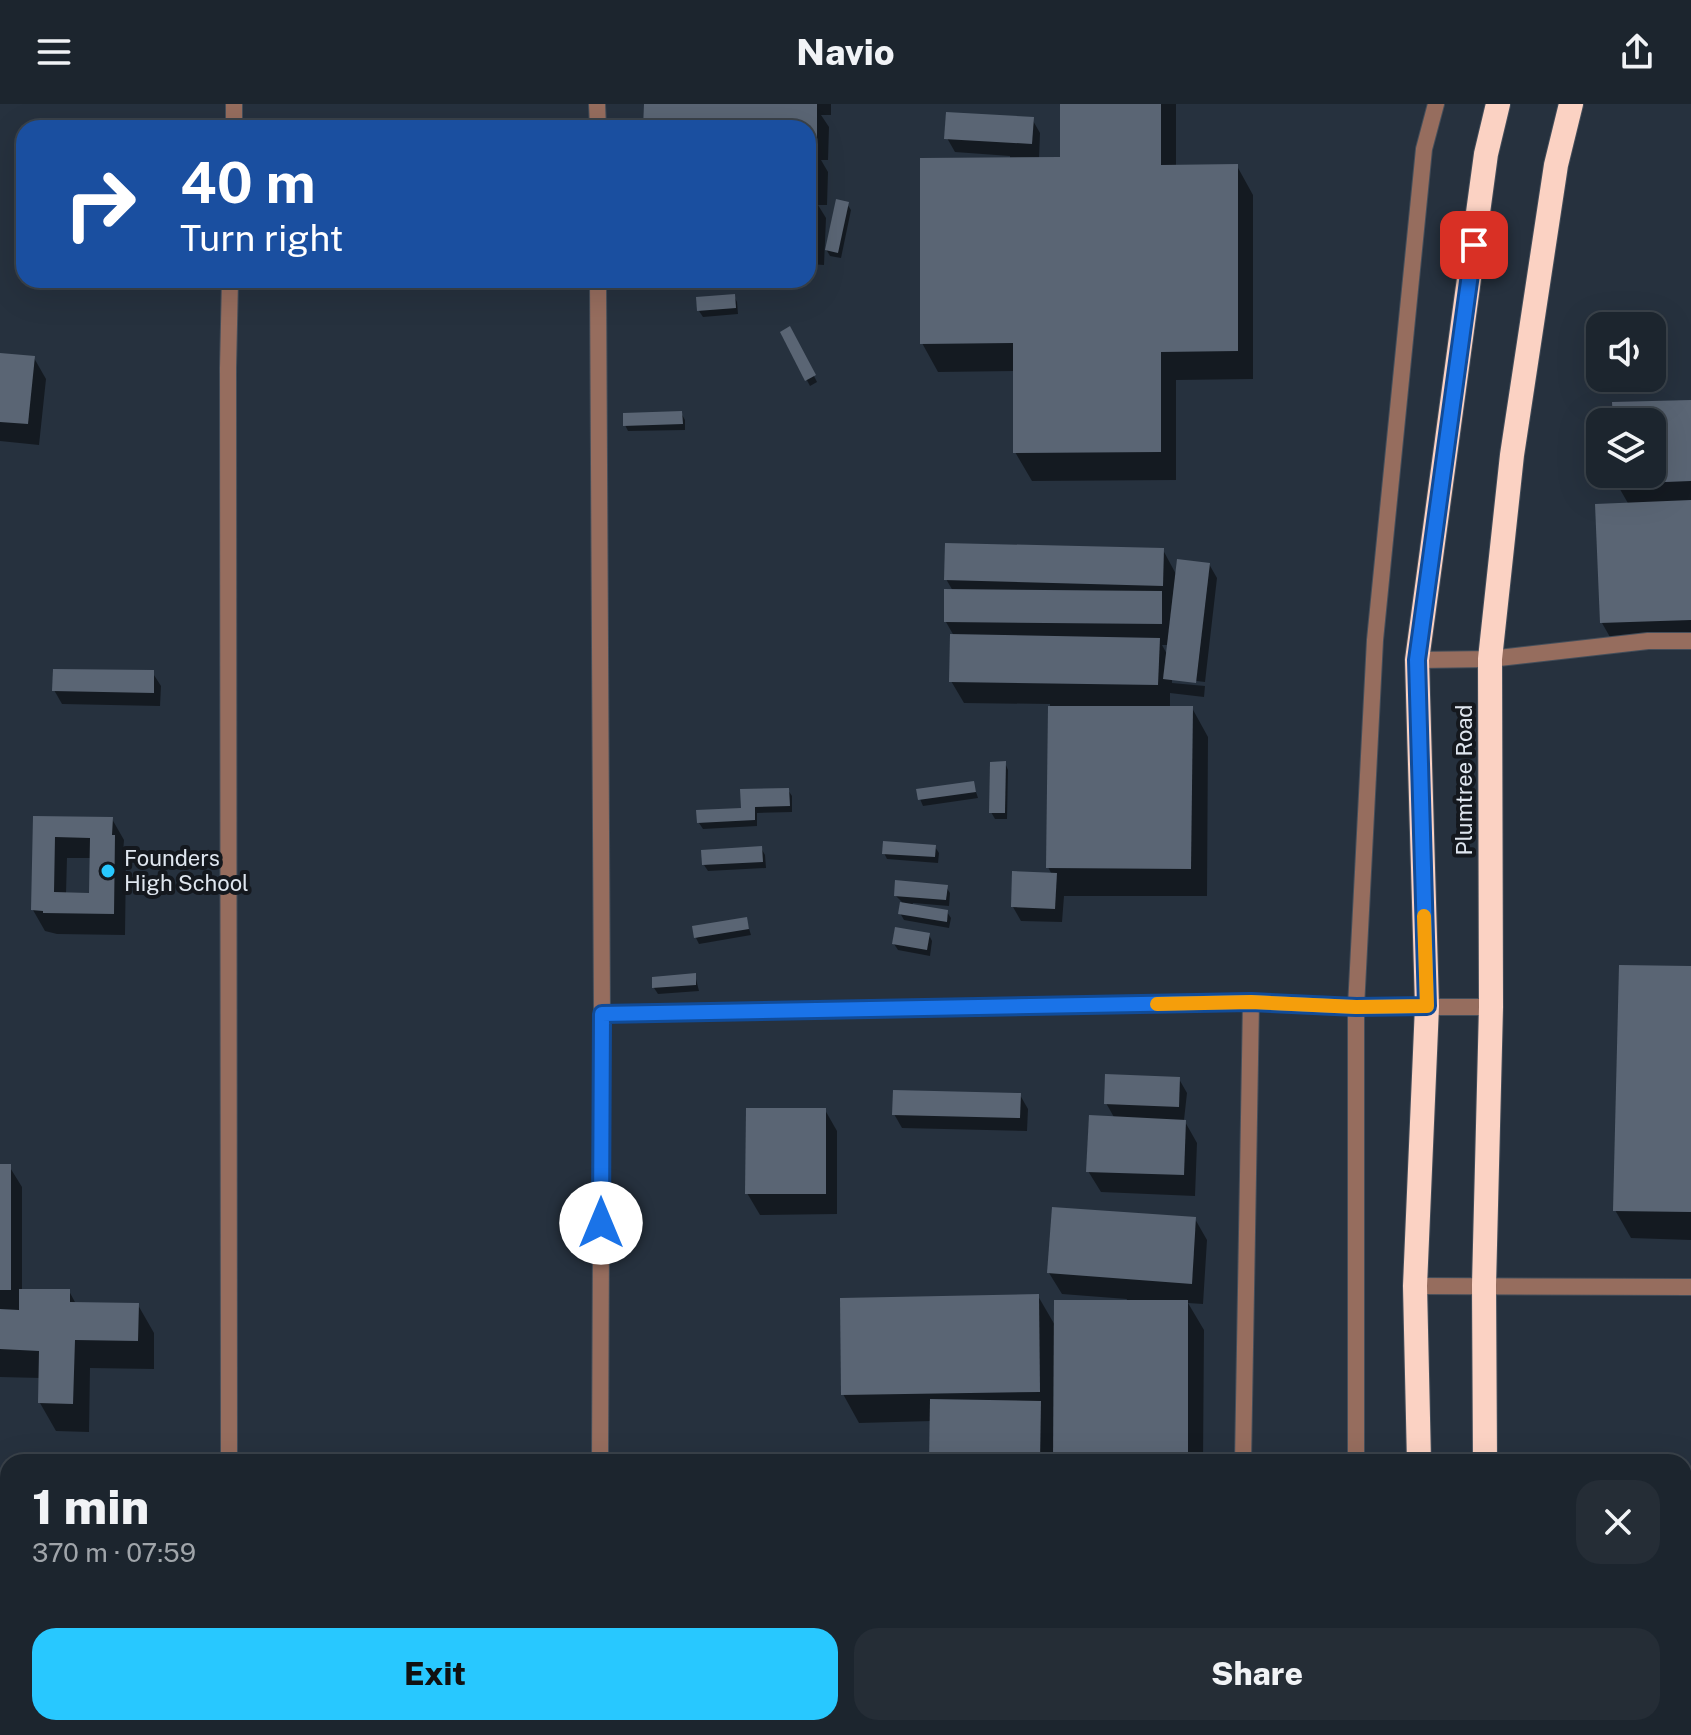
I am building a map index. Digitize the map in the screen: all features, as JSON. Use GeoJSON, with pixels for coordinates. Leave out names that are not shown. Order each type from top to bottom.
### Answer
{"type":"FeatureCollection","features":[{"type":"Feature","properties":{"kind":"highway","name":"Plumtree Road"},"geometry":{"type":"LineString","coordinates":[[1419,1454],[1415,1286],[1427,1006],[1417,660],[1486,154],[1498,104]]}},
{"type":"Feature","properties":{"kind":"highway","name":"Plumtree Road"},"geometry":{"type":"LineString","coordinates":[[1485,1454],[1484,1285],[1491,1007],[1490,659],[1517,425],[1556,165],[1571,104]]}},
{"type":"Feature","properties":{"kind":"street"},"geometry":{"type":"LineString","coordinates":[[1356,1454],[1356,1007],[1375,640],[1424,149],[1436,104]]}},
{"type":"Feature","properties":{"kind":"street"},"geometry":{"type":"LineString","coordinates":[[229,1454],[230,288]]}},
{"type":"Feature","properties":{"kind":"street"},"geometry":{"type":"LineString","coordinates":[[598,288],[602,1014],[600,1454]]}},
{"type":"Feature","properties":{"kind":"street"},"geometry":{"type":"LineString","coordinates":[[1417,660],[1490,659],[1648,641],[1691,641]]}},
{"type":"Feature","properties":{"kind":"street"},"geometry":{"type":"LineString","coordinates":[[1243,1454],[1251,1002]]}},
{"type":"Feature","properties":{"kind":"street"},"geometry":{"type":"LineString","coordinates":[[602,1014],[1251,1002],[1356,1007],[1491,1007]]}},
{"type":"Feature","properties":{"kind":"street"},"geometry":{"type":"LineString","coordinates":[[1415,1286],[1691,1287]]}},
{"type":"Feature","properties":{"kind":"building"},"geometry":{"type":"Polygon","coordinates":[[[644,104],[817,104],[817,140],[816,120],[643,120],[644,104]]]}},
{"type":"Feature","properties":{"kind":"building"},"geometry":{"type":"Polygon","coordinates":[[[1060,104],[1161,104],[1161,165],[1238,164],[1238,351],[1161,352],[1161,452],[1013,453],[1013,343],[920,344],[920,158],[1060,157],[1060,104]]]}},
{"type":"Feature","properties":{"kind":"building"},"geometry":{"type":"Polygon","coordinates":[[[946,112],[1034,117],[1032,144],[944,139],[946,112]]]}},
{"type":"Feature","properties":{"kind":"building"},"geometry":{"type":"Polygon","coordinates":[[[836,199],[849,202],[838,253],[825,250],[836,199]]]}},
{"type":"Feature","properties":{"kind":"building"},"geometry":{"type":"Polygon","coordinates":[[[735,294],[736,308],[697,311],[696,297],[735,294]]]}},
{"type":"Feature","properties":{"kind":"building"},"geometry":{"type":"Polygon","coordinates":[[[790,326],[816,375],[805,381],[780,332],[790,326]]]}},
{"type":"Feature","properties":{"kind":"building"},"geometry":{"type":"Polygon","coordinates":[[[0,353],[35,356],[28,424],[0,422],[0,353]]]}},
{"type":"Feature","properties":{"kind":"building"},"geometry":{"type":"Polygon","coordinates":[[[1691,400],[1691,481],[1666,482],[1666,408],[1612,408],[1612,402],[1691,400]]]}},
{"type":"Feature","properties":{"kind":"building"},"geometry":{"type":"Polygon","coordinates":[[[682,411],[683,424],[623,426],[623,413],[682,411]]]}},
{"type":"Feature","properties":{"kind":"building"},"geometry":{"type":"Polygon","coordinates":[[[1691,500],[1691,620],[1600,623],[1595,504],[1691,500]]]}},
{"type":"Feature","properties":{"kind":"building"},"geometry":{"type":"Polygon","coordinates":[[[945,543],[1164,548],[1163,586],[944,580],[945,543]]]}},
{"type":"Feature","properties":{"kind":"building"},"geometry":{"type":"Polygon","coordinates":[[[1177,559],[1210,563],[1196,683],[1163,679],[1177,559]]]}},
{"type":"Feature","properties":{"kind":"building"},"geometry":{"type":"Polygon","coordinates":[[[944,589],[1162,591],[1162,624],[944,622],[944,589]]]}},
{"type":"Feature","properties":{"kind":"building"},"geometry":{"type":"Polygon","coordinates":[[[950,634],[1160,638],[1158,685],[949,682],[950,634]]]}},
{"type":"Feature","properties":{"kind":"building"},"geometry":{"type":"Polygon","coordinates":[[[53,669],[154,670],[154,693],[52,691],[53,669]]]}},
{"type":"Feature","properties":{"kind":"building"},"geometry":{"type":"Polygon","coordinates":[[[1048,706],[1193,706],[1191,869],[1046,868],[1048,706]]]}},
{"type":"Feature","properties":{"kind":"building"},"geometry":{"type":"Polygon","coordinates":[[[1006,761],[1005,813],[989,813],[990,762],[1006,761]]]}},
{"type":"Feature","properties":{"kind":"building"},"geometry":{"type":"Polygon","coordinates":[[[974,781],[976,792],[918,800],[916,789],[974,781]]]}},
{"type":"Feature","properties":{"kind":"building"},"geometry":{"type":"Polygon","coordinates":[[[789,788],[790,806],[755,807],[755,820],[697,823],[696,810],[741,808],[740,789],[789,788]]]}},
{"type":"Feature","properties":{"kind":"building"},"geometry":{"type":"Polygon","coordinates":[[[33,816],[113,817],[114,914],[43,913],[31,910],[33,816]],[[55,837],[54,892],[89,893],[90,838],[55,837]]]}},
{"type":"Feature","properties":{"kind":"building"},"geometry":{"type":"Polygon","coordinates":[[[883,841],[936,845],[935,857],[882,854],[883,841]]]}},
{"type":"Feature","properties":{"kind":"building"},"geometry":{"type":"Polygon","coordinates":[[[762,846],[763,862],[702,865],[701,850],[762,846]]]}},
{"type":"Feature","properties":{"kind":"building"},"geometry":{"type":"Polygon","coordinates":[[[1012,871],[1057,873],[1055,909],[1011,907],[1012,871]]]}},
{"type":"Feature","properties":{"kind":"building"},"geometry":{"type":"Polygon","coordinates":[[[895,880],[948,885],[946,900],[894,896],[895,880]]]}},
{"type":"Feature","properties":{"kind":"building"},"geometry":{"type":"Polygon","coordinates":[[[900,902],[948,910],[947,922],[898,914],[900,902]]]}},
{"type":"Feature","properties":{"kind":"building"},"geometry":{"type":"Polygon","coordinates":[[[747,917],[749,929],[694,938],[692,926],[747,917]]]}},
{"type":"Feature","properties":{"kind":"building"},"geometry":{"type":"Polygon","coordinates":[[[895,927],[930,933],[927,950],[892,944],[895,927]]]}},
{"type":"Feature","properties":{"kind":"building"},"geometry":{"type":"Polygon","coordinates":[[[1619,965],[1691,966],[1691,1212],[1613,1211],[1619,965]]]}},
{"type":"Feature","properties":{"kind":"building"},"geometry":{"type":"Polygon","coordinates":[[[696,973],[696,985],[652,988],[652,977],[696,973]]]}},
{"type":"Feature","properties":{"kind":"building"},"geometry":{"type":"Polygon","coordinates":[[[1105,1074],[1180,1077],[1179,1107],[1104,1104],[1105,1074]]]}},
{"type":"Feature","properties":{"kind":"building"},"geometry":{"type":"Polygon","coordinates":[[[893,1090],[1021,1093],[1020,1118],[892,1115],[893,1090]]]}},
{"type":"Feature","properties":{"kind":"building"},"geometry":{"type":"Polygon","coordinates":[[[746,1108],[826,1108],[826,1194],[745,1194],[746,1108]]]}},
{"type":"Feature","properties":{"kind":"building"},"geometry":{"type":"Polygon","coordinates":[[[1089,1115],[1186,1120],[1184,1175],[1086,1172],[1089,1115]]]}},
{"type":"Feature","properties":{"kind":"building"},"geometry":{"type":"Polygon","coordinates":[[[0,1164],[11,1164],[11,1290],[0,1290],[0,1164]]]}},
{"type":"Feature","properties":{"kind":"building"},"geometry":{"type":"Polygon","coordinates":[[[1052,1207],[1196,1217],[1192,1284],[1047,1273],[1052,1207]]]}},
{"type":"Feature","properties":{"kind":"building"},"geometry":{"type":"Polygon","coordinates":[[[19,1289],[70,1289],[70,1302],[139,1303],[138,1341],[75,1340],[73,1404],[38,1403],[39,1351],[0,1349],[0,1309],[19,1310],[19,1289]]]}},
{"type":"Feature","properties":{"kind":"building"},"geometry":{"type":"Polygon","coordinates":[[[1039,1294],[1040,1392],[841,1395],[840,1298],[1039,1294]]]}},
{"type":"Feature","properties":{"kind":"building"},"geometry":{"type":"Polygon","coordinates":[[[1054,1300],[1188,1300],[1188,1454],[1053,1454],[1054,1300]]]}},
{"type":"Feature","properties":{"kind":"building"},"geometry":{"type":"Polygon","coordinates":[[[930,1399],[1041,1401],[1040,1454],[929,1454],[930,1399]]]}},
{"type":"Feature","properties":{"kind":"slow traffic"},"geometry":{"type":"LineString","coordinates":[[1157,1004],[1251,1002],[1356,1007],[1427,1006],[1424,916]]}},
{"type":"Feature","properties":{"kind":"place","name":"Founders High School"},"geometry":{"type":"Point","coordinates":[108,871]}},
{"type":"Feature","properties":{"kind":"route"},"geometry":{"type":"LineString","coordinates":[[601,1223],[602,1014],[1251,1002],[1356,1007],[1427,1006],[1417,660],[1474,245]]}}]}
